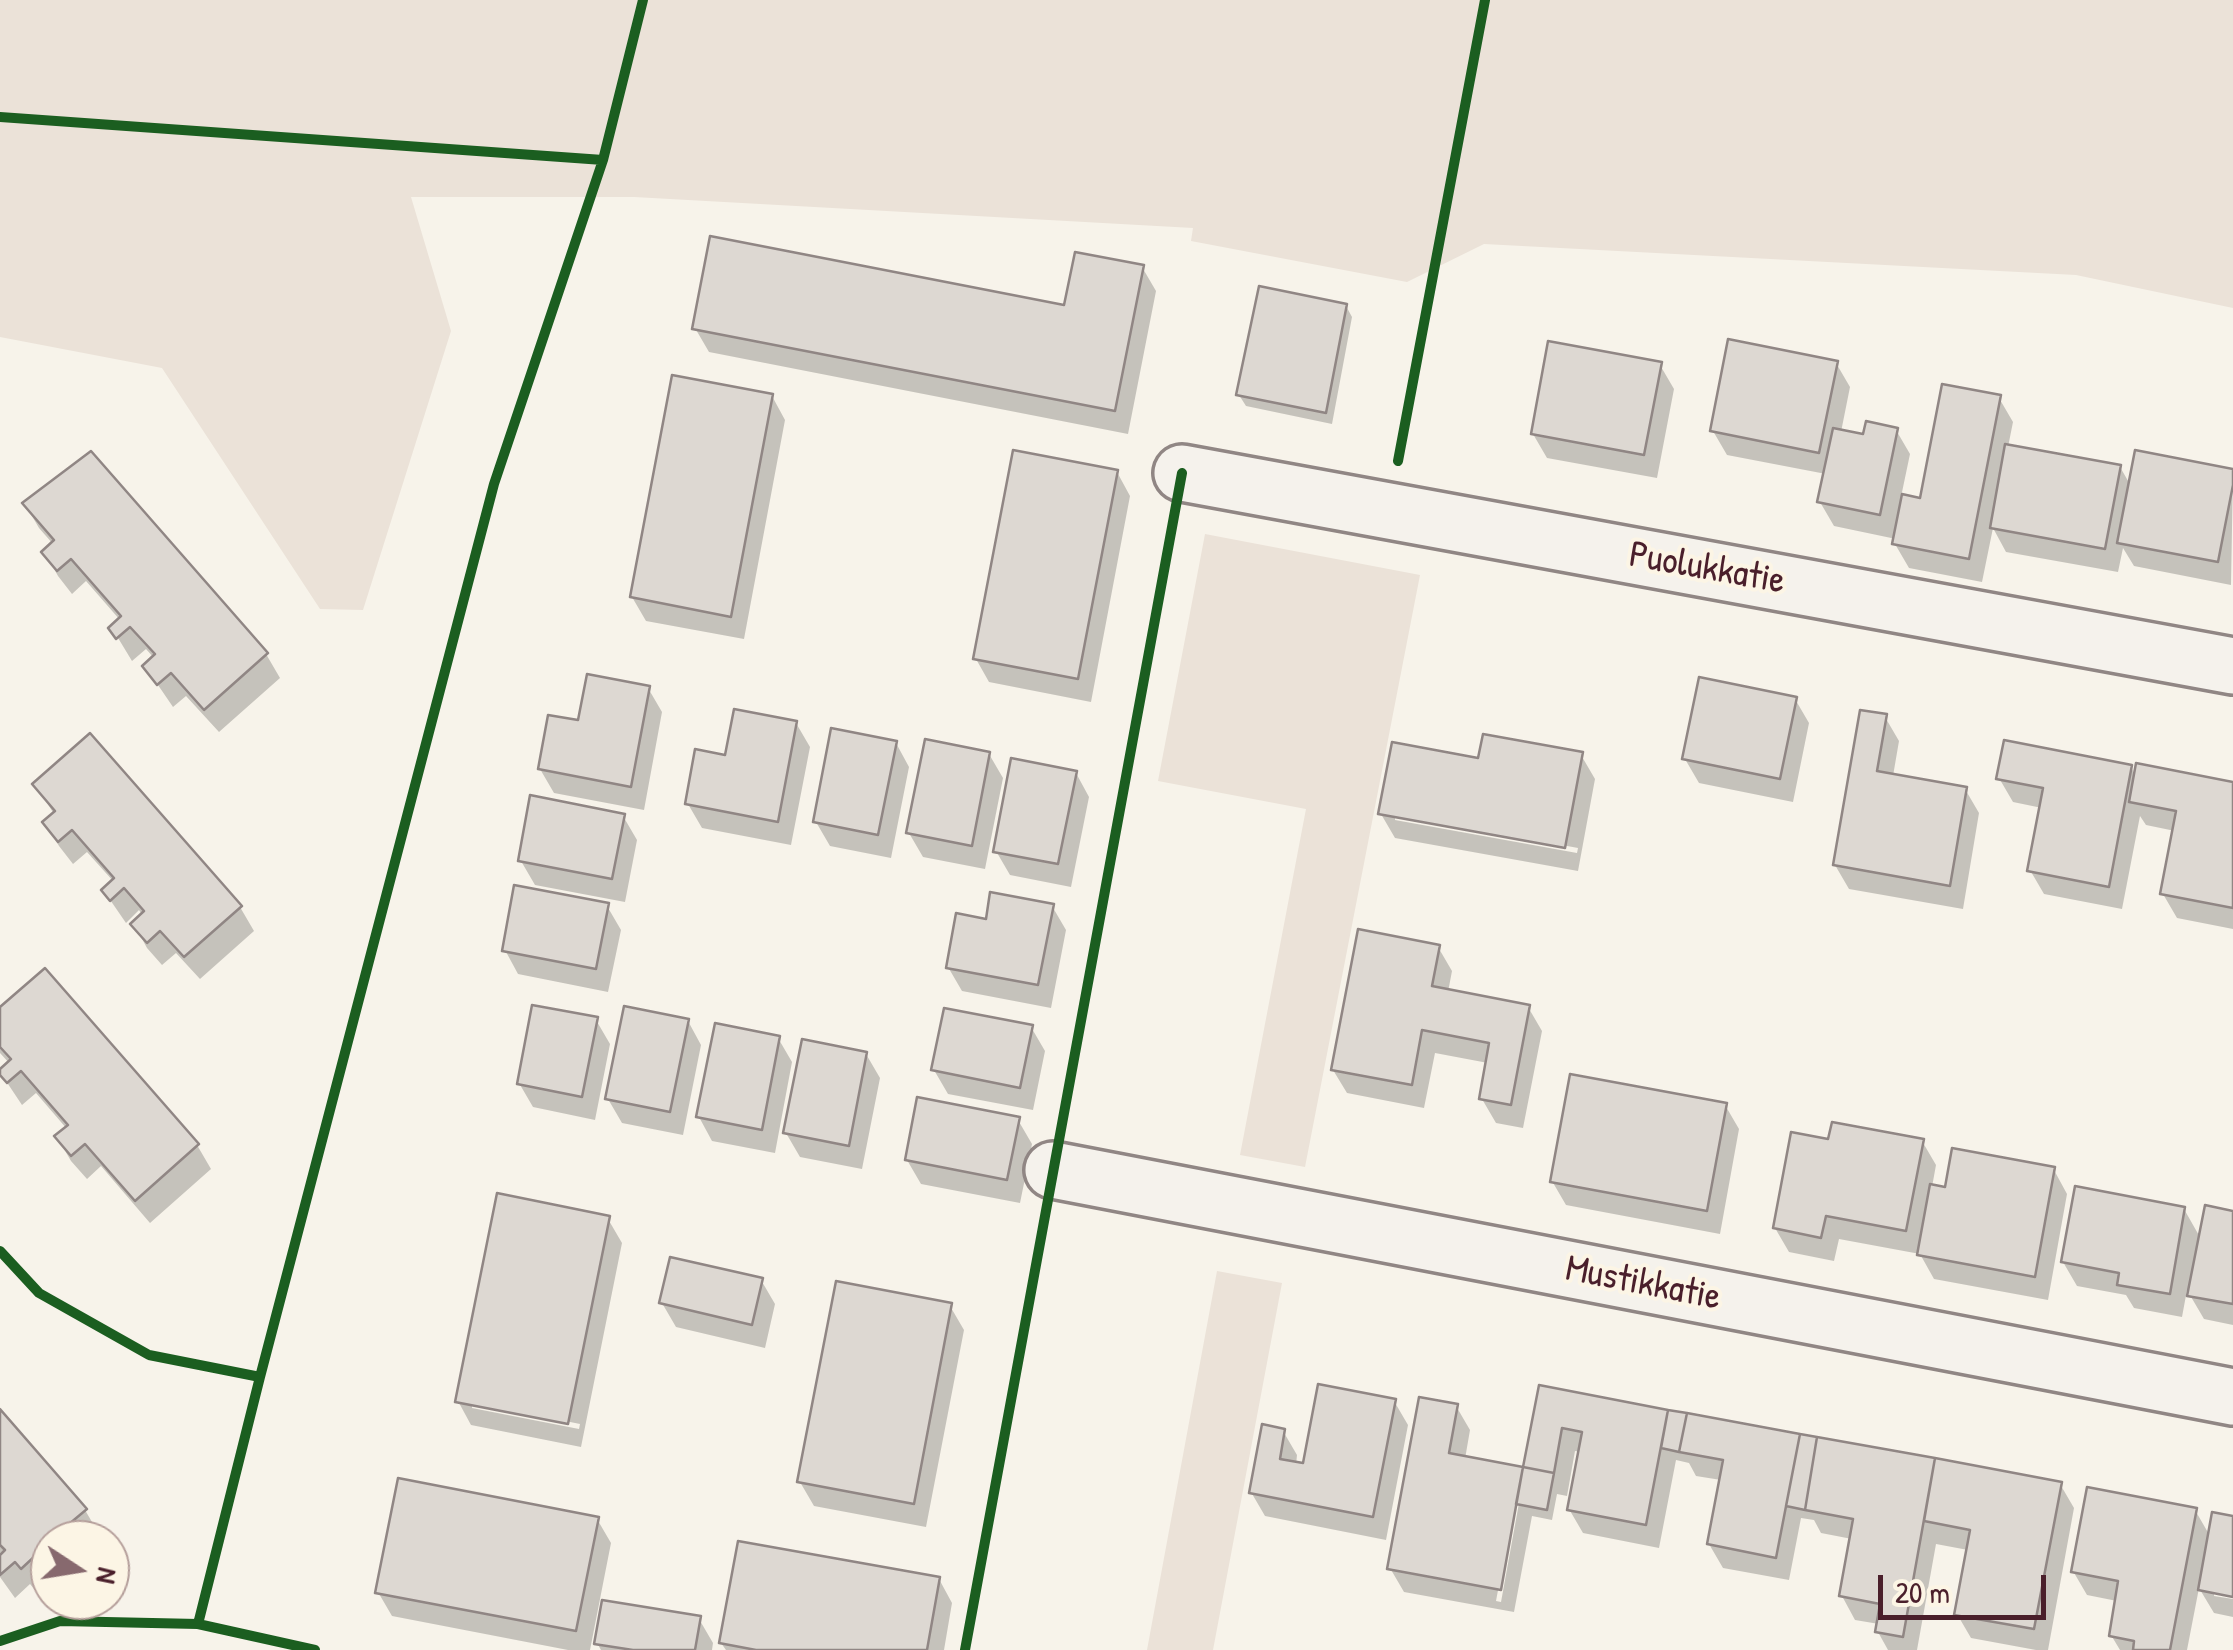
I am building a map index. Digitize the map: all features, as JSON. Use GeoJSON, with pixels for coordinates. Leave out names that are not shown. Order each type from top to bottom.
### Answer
{"type":"FeatureCollection","features":[{"type":"Feature","properties":{"kind":"street","name":"Puolukkatie"},"geometry":{"type":"LineString","coordinates":[[1182,472],[2233,666]]}},
{"type":"Feature","properties":{"kind":"street","name":"Mustikkatie"},"geometry":{"type":"LineString","coordinates":[[1053,1170],[2233,1397]]}},
{"type":"Feature","properties":{"kind":"shaded area"},"geometry":{"type":"Polygon","coordinates":[[[0,0],[2233,0],[2233,308],[2076,275],[1484,244],[1407,282],[1191,241],[1193,228],[634,197],[411,197],[451,331],[363,610],[320,609],[162,368],[0,337],[0,0]]]}},
{"type":"Feature","properties":{"kind":"shaded area"},"geometry":{"type":"Polygon","coordinates":[[[1205,534],[1420,575],[1305,1167],[1240,1155],[1306,809],[1158,781],[1205,534]]]}},
{"type":"Feature","properties":{"kind":"shaded area"},"geometry":{"type":"Polygon","coordinates":[[[1217,1271],[1282,1283],[1213,1650],[1147,1650],[1217,1271]]]}},
{"type":"Feature","properties":{"kind":"building"},"geometry":{"type":"Polygon","coordinates":[[[710,236],[1064,305],[1075,252],[1144,265],[1115,411],[692,329],[710,236]]]}},
{"type":"Feature","properties":{"kind":"building"},"geometry":{"type":"Polygon","coordinates":[[[1259,286],[1347,304],[1326,413],[1236,395],[1259,286]]]}},
{"type":"Feature","properties":{"kind":"building"},"geometry":{"type":"Polygon","coordinates":[[[1728,339],[1838,361],[1819,453],[1710,431],[1728,339]]]}},
{"type":"Feature","properties":{"kind":"building"},"geometry":{"type":"Polygon","coordinates":[[[1548,341],[1662,362],[1644,455],[1531,434],[1548,341]]]}},
{"type":"Feature","properties":{"kind":"building"},"geometry":{"type":"Polygon","coordinates":[[[672,375],[773,394],[731,617],[630,597],[672,375]]]}},
{"type":"Feature","properties":{"kind":"building"},"geometry":{"type":"Polygon","coordinates":[[[1942,384],[2001,395],[1969,559],[1892,544],[1902,494],[1920,498],[1942,384]]]}},
{"type":"Feature","properties":{"kind":"building"},"geometry":{"type":"Polygon","coordinates":[[[1866,421],[1898,428],[1880,515],[1817,502],[1833,428],[1863,434],[1866,421]]]}},
{"type":"Feature","properties":{"kind":"building"},"geometry":{"type":"Polygon","coordinates":[[[2005,444],[2121,465],[2105,549],[1990,528],[2005,444]]]}},
{"type":"Feature","properties":{"kind":"building"},"geometry":{"type":"Polygon","coordinates":[[[1013,450],[1118,470],[1078,679],[973,659],[1013,450]]]}},
{"type":"Feature","properties":{"kind":"building"},"geometry":{"type":"Polygon","coordinates":[[[2135,450],[2233,469],[2218,562],[2117,543],[2135,450]]]}},
{"type":"Feature","properties":{"kind":"building"},"geometry":{"type":"Polygon","coordinates":[[[91,451],[268,653],[204,710],[171,673],[157,685],[142,666],[155,654],[130,627],[116,639],[108,628],[121,616],[71,559],[57,571],[41,552],[54,540],[22,503],[91,451]]]}},
{"type":"Feature","properties":{"kind":"building"},"geometry":{"type":"Polygon","coordinates":[[[587,674],[650,686],[631,787],[538,769],[548,715],[578,720],[587,674]]]}},
{"type":"Feature","properties":{"kind":"building"},"geometry":{"type":"Polygon","coordinates":[[[1699,677],[1797,697],[1780,779],[1682,759],[1699,677]]]}},
{"type":"Feature","properties":{"kind":"building"},"geometry":{"type":"Polygon","coordinates":[[[734,709],[797,721],[778,822],[685,804],[695,749],[725,755],[734,709]]]}},
{"type":"Feature","properties":{"kind":"building"},"geometry":{"type":"Polygon","coordinates":[[[1860,710],[1887,714],[1877,771],[1967,787],[1950,886],[1833,865],[1860,710]]]}},
{"type":"Feature","properties":{"kind":"building"},"geometry":{"type":"Polygon","coordinates":[[[831,728],[897,741],[878,835],[813,822],[831,728]]]}},
{"type":"Feature","properties":{"kind":"building"},"geometry":{"type":"Polygon","coordinates":[[[90,733],[242,906],[184,957],[160,931],[147,943],[130,924],[144,911],[124,888],[110,901],[101,890],[114,878],[72,830],[58,842],[42,822],[55,811],[32,784],[90,733]]]}},
{"type":"Feature","properties":{"kind":"building"},"geometry":{"type":"Polygon","coordinates":[[[1483,734],[1583,752],[1565,848],[1378,814],[1392,742],[1478,758],[1483,734]]]}},
{"type":"Feature","properties":{"kind":"building"},"geometry":{"type":"Polygon","coordinates":[[[925,739],[990,752],[972,846],[906,833],[925,739]]]}},
{"type":"Feature","properties":{"kind":"building"},"geometry":{"type":"Polygon","coordinates":[[[2004,740],[2132,765],[2109,887],[2027,871],[2043,788],[1996,779],[2004,740]]]}},
{"type":"Feature","properties":{"kind":"building"},"geometry":{"type":"Polygon","coordinates":[[[1011,758],[1077,771],[1058,864],[993,852],[1011,758]]]}},
{"type":"Feature","properties":{"kind":"building"},"geometry":{"type":"Polygon","coordinates":[[[2136,763],[2233,782],[2233,908],[2160,894],[2176,811],[2129,802],[2136,763]]]}},
{"type":"Feature","properties":{"kind":"building"},"geometry":{"type":"Polygon","coordinates":[[[530,795],[625,814],[612,879],[518,861],[530,795]]]}},
{"type":"Feature","properties":{"kind":"building"},"geometry":{"type":"Polygon","coordinates":[[[514,885],[609,903],[596,969],[502,951],[514,885]]]}},
{"type":"Feature","properties":{"kind":"building"},"geometry":{"type":"Polygon","coordinates":[[[990,892],[1054,904],[1038,985],[946,968],[956,913],[986,919],[990,892]]]}},
{"type":"Feature","properties":{"kind":"building"},"geometry":{"type":"Polygon","coordinates":[[[1358,929],[1440,945],[1432,986],[1530,1005],[1511,1105],[1479,1099],[1489,1043],[1422,1030],[1412,1085],[1331,1070],[1358,929]]]}},
{"type":"Feature","properties":{"kind":"building"},"geometry":{"type":"Polygon","coordinates":[[[45,968],[199,1144],[135,1201],[85,1144],[71,1156],[54,1136],[68,1125],[21,1071],[7,1083],[0,1075],[0,1069],[11,1059],[0,1047],[0,1007],[45,968]]]}},
{"type":"Feature","properties":{"kind":"building"},"geometry":{"type":"Polygon","coordinates":[[[532,1005],[598,1017],[582,1097],[517,1084],[532,1005]]]}},
{"type":"Feature","properties":{"kind":"building"},"geometry":{"type":"Polygon","coordinates":[[[624,1006],[689,1019],[670,1112],[605,1099],[624,1006]]]}},
{"type":"Feature","properties":{"kind":"building"},"geometry":{"type":"Polygon","coordinates":[[[944,1008],[1033,1025],[1020,1088],[931,1070],[944,1008]]]}},
{"type":"Feature","properties":{"kind":"building"},"geometry":{"type":"Polygon","coordinates":[[[715,1023],[780,1036],[762,1130],[696,1117],[715,1023]]]}},
{"type":"Feature","properties":{"kind":"building"},"geometry":{"type":"Polygon","coordinates":[[[802,1039],[867,1052],[849,1146],[783,1133],[802,1039]]]}},
{"type":"Feature","properties":{"kind":"building"},"geometry":{"type":"Polygon","coordinates":[[[1570,1074],[1727,1103],[1707,1211],[1550,1182],[1570,1074]]]}},
{"type":"Feature","properties":{"kind":"building"},"geometry":{"type":"Polygon","coordinates":[[[917,1097],[1020,1117],[1007,1180],[905,1160],[917,1097]]]}},
{"type":"Feature","properties":{"kind":"building"},"geometry":{"type":"Polygon","coordinates":[[[1832,1122],[1924,1139],[1906,1231],[1826,1216],[1821,1238],[1773,1228],[1791,1132],[1828,1139],[1832,1122]]]}},
{"type":"Feature","properties":{"kind":"building"},"geometry":{"type":"Polygon","coordinates":[[[1952,1148],[2055,1167],[2035,1277],[1917,1255],[1930,1184],[1945,1187],[1952,1148]]]}},
{"type":"Feature","properties":{"kind":"building"},"geometry":{"type":"Polygon","coordinates":[[[2075,1186],[2185,1207],[2170,1294],[2117,1285],[2119,1273],[2061,1262],[2075,1186]]]}},
{"type":"Feature","properties":{"kind":"building"},"geometry":{"type":"Polygon","coordinates":[[[497,1193],[610,1216],[568,1424],[455,1402],[497,1193]]]}},
{"type":"Feature","properties":{"kind":"building"},"geometry":{"type":"Polygon","coordinates":[[[2205,1205],[2233,1211],[2233,1304],[2187,1296],[2205,1205]]]}},
{"type":"Feature","properties":{"kind":"building"},"geometry":{"type":"Polygon","coordinates":[[[670,1257],[763,1278],[752,1325],[659,1303],[670,1257]]]}},
{"type":"Feature","properties":{"kind":"building"},"geometry":{"type":"Polygon","coordinates":[[[836,1281],[952,1303],[914,1504],[797,1482],[836,1281]]]}},
{"type":"Feature","properties":{"kind":"building"},"geometry":{"type":"Polygon","coordinates":[[[1318,1384],[1396,1399],[1373,1517],[1249,1493],[1262,1424],[1285,1429],[1280,1459],[1303,1463],[1318,1384]]]}},
{"type":"Feature","properties":{"kind":"building"},"geometry":{"type":"Polygon","coordinates":[[[1539,1385],[1668,1410],[1646,1525],[1567,1510],[1582,1432],[1562,1428],[1554,1473],[1523,1467],[1539,1385]]]}},
{"type":"Feature","properties":{"kind":"building"},"geometry":{"type":"Polygon","coordinates":[[[1419,1397],[1458,1404],[1449,1453],[1523,1467],[1501,1590],[1387,1569],[1419,1397]]]}},
{"type":"Feature","properties":{"kind":"building"},"geometry":{"type":"Polygon","coordinates":[[[0,1409],[87,1509],[74,1520],[30,1520],[30,1561],[21,1569],[15,1562],[0,1575],[0,1555],[5,1550],[0,1545],[0,1409]]]}},
{"type":"Feature","properties":{"kind":"building"},"geometry":{"type":"Polygon","coordinates":[[[1668,1410],[1687,1413],[1679,1452],[1661,1448],[1668,1410]]]}},
{"type":"Feature","properties":{"kind":"building"},"geometry":{"type":"Polygon","coordinates":[[[1687,1413],[1800,1434],[1776,1558],[1707,1544],[1723,1460],[1679,1452],[1687,1413]]]}},
{"type":"Feature","properties":{"kind":"building"},"geometry":{"type":"Polygon","coordinates":[[[1800,1434],[1817,1437],[1805,1510],[1786,1506],[1800,1434]]]}},
{"type":"Feature","properties":{"kind":"building"},"geometry":{"type":"Polygon","coordinates":[[[1817,1437],[1935,1458],[1903,1637],[1875,1632],[1880,1604],[1839,1596],[1853,1519],[1805,1510],[1817,1437]]]}},
{"type":"Feature","properties":{"kind":"building"},"geometry":{"type":"Polygon","coordinates":[[[1935,1458],[2062,1482],[2034,1629],[1954,1615],[1970,1530],[1924,1521],[1935,1458]]]}},
{"type":"Feature","properties":{"kind":"building"},"geometry":{"type":"Polygon","coordinates":[[[1523,1467],[1554,1473],[1547,1510],[1516,1504],[1523,1467]]]}},
{"type":"Feature","properties":{"kind":"building"},"geometry":{"type":"Polygon","coordinates":[[[398,1478],[599,1517],[576,1631],[375,1593],[398,1478]]]}},
{"type":"Feature","properties":{"kind":"building"},"geometry":{"type":"Polygon","coordinates":[[[2087,1487],[2197,1508],[2170,1650],[2133,1650],[2134,1641],[2109,1636],[2118,1581],[2071,1572],[2087,1487]]]}},
{"type":"Feature","properties":{"kind":"building"},"geometry":{"type":"Polygon","coordinates":[[[2212,1512],[2233,1516],[2233,1597],[2198,1590],[2212,1512]]]}},
{"type":"Feature","properties":{"kind":"building"},"geometry":{"type":"Polygon","coordinates":[[[738,1541],[940,1577],[927,1650],[756,1650],[719,1643],[738,1541]]]}},
{"type":"Feature","properties":{"kind":"building"},"geometry":{"type":"Polygon","coordinates":[[[602,1600],[701,1616],[695,1650],[633,1650],[594,1644],[602,1600]]]}},
{"type":"Feature","properties":{"kind":"cycle path"},"geometry":{"type":"LineString","coordinates":[[315,1650],[198,1624],[494,484],[603,160],[643,0]]}},
{"type":"Feature","properties":{"kind":"cycle path"},"geometry":{"type":"LineString","coordinates":[[1398,461],[1485,0]]}},
{"type":"Feature","properties":{"kind":"cycle path"},"geometry":{"type":"LineString","coordinates":[[0,117],[603,160]]}},
{"type":"Feature","properties":{"kind":"cycle path"},"geometry":{"type":"LineString","coordinates":[[965,1650],[1182,473]]}},
{"type":"Feature","properties":{"kind":"cycle path"},"geometry":{"type":"LineString","coordinates":[[0,1251],[39,1293],[149,1355],[260,1377]]}},
{"type":"Feature","properties":{"kind":"cycle path"},"geometry":{"type":"LineString","coordinates":[[0,1641],[60,1621],[198,1624]]}}]}
